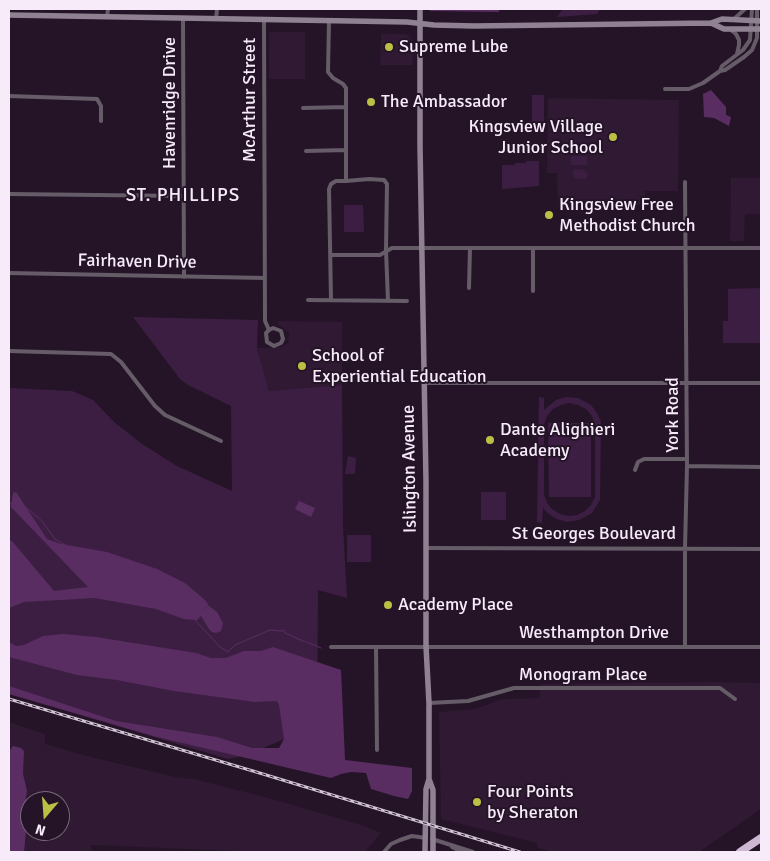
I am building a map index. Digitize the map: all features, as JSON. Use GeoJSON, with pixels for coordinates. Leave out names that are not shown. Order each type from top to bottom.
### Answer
{"type":"FeatureCollection","features":[{"type":"Feature","properties":{"kind":"highway"},"geometry":{"type":"LineString","coordinates":[[740,852],[761,838]]}},
{"type":"Feature","properties":{"kind":"main road","name":"Islington Avenue"},"geometry":{"type":"LineString","coordinates":[[420,9],[426,646],[429,703],[429,778],[426,788],[424,852]]}},
{"type":"Feature","properties":{"kind":"main road"},"geometry":{"type":"LineString","coordinates":[[9,15],[407,22],[474,26],[711,23],[722,19],[757,21]]}},
{"type":"Feature","properties":{"kind":"main road"},"geometry":{"type":"LineString","coordinates":[[711,23],[724,29],[757,29]]}},
{"type":"Feature","properties":{"kind":"main road","name":"Islington Avenue"},"geometry":{"type":"LineString","coordinates":[[429,778],[433,790],[433,849]]}},
{"type":"Feature","properties":{"kind":"street"},"geometry":{"type":"LineString","coordinates":[[107,17],[108,9]]}},
{"type":"Feature","properties":{"kind":"street"},"geometry":{"type":"LineString","coordinates":[[216,9],[216,19]]}},
{"type":"Feature","properties":{"kind":"street"},"geometry":{"type":"LineString","coordinates":[[734,19],[746,9]]}},
{"type":"Feature","properties":{"kind":"street"},"geometry":{"type":"LineString","coordinates":[[752,9],[757,21]]}},
{"type":"Feature","properties":{"kind":"street"},"geometry":{"type":"LineString","coordinates":[[665,89],[688,89],[703,84],[752,50],[756,42],[757,9]]}},
{"type":"Feature","properties":{"kind":"street","name":"Havenridge Drive"},"geometry":{"type":"LineString","coordinates":[[183,18],[184,277]]}},
{"type":"Feature","properties":{"kind":"street","name":"McArthur Street"},"geometry":{"type":"LineString","coordinates":[[264,20],[265,321],[269,330]]}},
{"type":"Feature","properties":{"kind":"street"},"geometry":{"type":"LineString","coordinates":[[328,21],[328,72],[332,78],[343,84],[346,88],[346,181]]}},
{"type":"Feature","properties":{"kind":"street"},"geometry":{"type":"LineString","coordinates":[[729,29],[736,34],[739,40],[736,57]]}},
{"type":"Feature","properties":{"kind":"street"},"geometry":{"type":"LineString","coordinates":[[720,71],[722,66],[736,57],[757,29]]}},
{"type":"Feature","properties":{"kind":"street"},"geometry":{"type":"LineString","coordinates":[[9,96],[97,99],[101,106],[101,121]]}},
{"type":"Feature","properties":{"kind":"street"},"geometry":{"type":"LineString","coordinates":[[303,108],[345,107]]}},
{"type":"Feature","properties":{"kind":"street"},"geometry":{"type":"LineString","coordinates":[[306,151],[346,150]]}},
{"type":"Feature","properties":{"kind":"street"},"geometry":{"type":"LineString","coordinates":[[331,300],[329,189],[331,184],[336,181],[369,180],[386,182],[388,301]]}},
{"type":"Feature","properties":{"kind":"street","name":"York Road"},"geometry":{"type":"LineString","coordinates":[[685,182],[687,466],[685,647]]}},
{"type":"Feature","properties":{"kind":"street"},"geometry":{"type":"LineString","coordinates":[[9,194],[184,196]]}},
{"type":"Feature","properties":{"kind":"street"},"geometry":{"type":"LineString","coordinates":[[331,255],[380,255],[392,248],[761,248]]}},
{"type":"Feature","properties":{"kind":"street"},"geometry":{"type":"LineString","coordinates":[[469,288],[470,248]]}},
{"type":"Feature","properties":{"kind":"street"},"geometry":{"type":"LineString","coordinates":[[533,291],[534,248]]}},
{"type":"Feature","properties":{"kind":"street","name":"Fairhaven Drive"},"geometry":{"type":"LineString","coordinates":[[9,273],[265,278]]}},
{"type":"Feature","properties":{"kind":"street"},"geometry":{"type":"LineString","coordinates":[[308,300],[407,301]]}},
{"type":"Feature","properties":{"kind":"street","name":"McArthur Street"},"geometry":{"type":"LineString","coordinates":[[277,328],[281,331],[283,339],[281,343],[274,346],[266,342],[266,333],[269,330],[277,328]]}},
{"type":"Feature","properties":{"kind":"street"},"geometry":{"type":"LineString","coordinates":[[9,351],[111,354],[122,362],[155,406],[165,415],[221,441]]}},
{"type":"Feature","properties":{"kind":"street"},"geometry":{"type":"LineString","coordinates":[[424,383],[761,383]]}},
{"type":"Feature","properties":{"kind":"street"},"geometry":{"type":"LineString","coordinates":[[635,470],[638,462],[644,458],[686,459]]}},
{"type":"Feature","properties":{"kind":"street"},"geometry":{"type":"LineString","coordinates":[[687,466],[761,466]]}},
{"type":"Feature","properties":{"kind":"street","name":"St Georges Boulevard"},"geometry":{"type":"LineString","coordinates":[[426,548],[761,548]]}},
{"type":"Feature","properties":{"kind":"street","name":"Westhampton Drive"},"geometry":{"type":"LineString","coordinates":[[331,646],[761,647]]}},
{"type":"Feature","properties":{"kind":"street"},"geometry":{"type":"LineString","coordinates":[[376,647],[377,750]]}},
{"type":"Feature","properties":{"kind":"street","name":"Monogram Place"},"geometry":{"type":"LineString","coordinates":[[429,703],[468,701],[514,688],[720,688],[735,699]]}},
{"type":"Feature","properties":{"kind":"street"},"geometry":{"type":"LineString","coordinates":[[384,852],[391,844],[412,836],[439,841],[473,852]]}},
{"type":"Feature","properties":{"kind":"street"},"geometry":{"type":"LineString","coordinates":[[439,841],[462,852]]}},
{"type":"Feature","properties":{"kind":"shaded area"},"geometry":{"type":"Polygon","coordinates":[[[429,9],[499,9],[499,12],[430,11],[429,9]]]}},
{"type":"Feature","properties":{"kind":"shaded area"},"geometry":{"type":"Polygon","coordinates":[[[563,9],[600,9],[597,14],[557,17],[563,9]]]}},
{"type":"Feature","properties":{"kind":"shaded area"},"geometry":{"type":"Polygon","coordinates":[[[269,32],[305,32],[305,79],[269,79],[269,32]]]}},
{"type":"Feature","properties":{"kind":"shaded area"},"geometry":{"type":"Polygon","coordinates":[[[381,34],[406,34],[411,38],[413,65],[380,65],[381,34]]]}},
{"type":"Feature","properties":{"kind":"shaded area"},"geometry":{"type":"Polygon","coordinates":[[[711,90],[726,107],[726,115],[731,117],[729,126],[714,118],[704,117],[703,94],[711,90]]]}},
{"type":"Feature","properties":{"kind":"shaded area"},"geometry":{"type":"Polygon","coordinates":[[[532,95],[544,95],[544,123],[532,123],[532,95]]]}},
{"type":"Feature","properties":{"kind":"shaded area","name":"Kingsview Village Junior School"},"geometry":{"type":"Polygon","coordinates":[[[548,98],[679,100],[678,191],[645,191],[645,205],[558,207],[557,173],[547,173],[548,98]]]}},
{"type":"Feature","properties":{"kind":"shaded area"},"geometry":{"type":"Polygon","coordinates":[[[571,156],[587,156],[587,165],[571,165],[571,156]]]}},
{"type":"Feature","properties":{"kind":"shaded area"},"geometry":{"type":"Polygon","coordinates":[[[526,161],[539,161],[539,186],[502,189],[502,165],[515,165],[515,163],[526,163],[526,161]]]}},
{"type":"Feature","properties":{"kind":"shaded area"},"geometry":{"type":"Polygon","coordinates":[[[577,169],[585,170],[588,173],[587,178],[575,178],[572,173],[577,169]]]}},
{"type":"Feature","properties":{"kind":"shaded area"},"geometry":{"type":"Polygon","coordinates":[[[731,178],[761,178],[761,214],[745,214],[744,241],[730,241],[731,178]]]}},
{"type":"Feature","properties":{"kind":"shaded area"},"geometry":{"type":"Polygon","coordinates":[[[344,205],[363,205],[364,232],[344,232],[344,205]]]}},
{"type":"Feature","properties":{"kind":"shaded area"},"geometry":{"type":"Polygon","coordinates":[[[761,288],[761,343],[723,343],[723,321],[728,321],[728,289],[761,288]]]}},
{"type":"Feature","properties":{"kind":"shaded area"},"geometry":{"type":"Polygon","coordinates":[[[133,317],[258,320],[257,348],[269,391],[342,385],[343,527],[347,598],[318,590],[317,726],[243,756],[228,759],[9,694],[9,388],[72,391],[93,400],[114,422],[142,444],[177,466],[232,491],[231,406],[188,385],[180,379],[133,317]]]}},
{"type":"Feature","properties":{"kind":"shaded area","name":"School of Experiential Education"},"geometry":{"type":"Polygon","coordinates":[[[277,321],[342,322],[342,385],[269,391],[257,348],[281,347],[288,343],[289,333],[277,321]]]}},
{"type":"Feature","properties":{"kind":"shaded area"},"geometry":{"type":"Polygon","coordinates":[[[539,397],[544,398],[544,410],[556,400],[566,397],[578,398],[591,405],[601,422],[600,500],[592,513],[579,520],[567,522],[557,519],[543,508],[542,523],[537,522],[539,397]],[[569,403],[553,409],[547,416],[544,425],[544,494],[547,503],[552,509],[568,516],[577,515],[585,511],[595,497],[595,424],[592,416],[586,409],[569,403]]]}},
{"type":"Feature","properties":{"kind":"shaded area"},"geometry":{"type":"Polygon","coordinates":[[[548,423],[591,423],[591,497],[549,497],[548,423]]]}},
{"type":"Feature","properties":{"kind":"shaded area"},"geometry":{"type":"Polygon","coordinates":[[[348,456],[356,458],[355,473],[353,474],[345,474],[348,456]]]}},
{"type":"Feature","properties":{"kind":"shaded area"},"geometry":{"type":"Polygon","coordinates":[[[16,492],[47,539],[61,544],[107,552],[157,569],[185,583],[205,600],[209,606],[205,608],[197,620],[184,619],[156,609],[95,598],[24,602],[9,608],[9,541],[12,541],[54,591],[88,587],[11,507],[13,493],[16,492]]]}},
{"type":"Feature","properties":{"kind":"shaded area"},"geometry":{"type":"Polygon","coordinates":[[[481,492],[506,492],[506,520],[481,520],[481,492]]]}},
{"type":"Feature","properties":{"kind":"shaded area"},"geometry":{"type":"Polygon","coordinates":[[[299,501],[315,508],[311,517],[295,509],[299,501]]]}},
{"type":"Feature","properties":{"kind":"shaded area"},"geometry":{"type":"Polygon","coordinates":[[[347,535],[371,535],[371,562],[347,562],[347,535]]]}},
{"type":"Feature","properties":{"kind":"shaded area"},"geometry":{"type":"Polygon","coordinates":[[[209,606],[217,612],[223,623],[221,631],[216,633],[209,629],[201,616],[201,611],[209,606]]]}},
{"type":"Feature","properties":{"kind":"shaded area"},"geometry":{"type":"Polygon","coordinates":[[[63,634],[96,637],[196,653],[211,658],[226,658],[244,651],[261,651],[273,647],[341,670],[345,760],[412,768],[412,791],[408,799],[394,796],[371,789],[366,773],[351,772],[331,778],[157,737],[9,694],[9,686],[116,721],[217,737],[252,748],[279,748],[284,739],[277,701],[255,702],[174,691],[117,680],[77,675],[9,657],[9,642],[16,646],[24,645],[43,636],[63,634]]]}},
{"type":"Feature","properties":{"kind":"shaded area"},"geometry":{"type":"Polygon","coordinates":[[[761,683],[761,809],[699,852],[553,852],[538,848],[537,843],[441,819],[439,712],[475,709],[503,699],[539,698],[541,684],[761,683]]]}},
{"type":"Feature","properties":{"kind":"shaded area"},"geometry":{"type":"Polygon","coordinates":[[[9,722],[45,734],[45,744],[83,755],[175,777],[194,779],[276,800],[361,825],[381,833],[365,852],[260,852],[91,845],[92,852],[9,852],[9,722]]]}},
{"type":"Feature","properties":{"kind":"shaded area"},"geometry":{"type":"Polygon","coordinates":[[[13,746],[24,751],[23,774],[27,791],[20,791],[20,841],[25,841],[24,852],[9,852],[10,750],[13,746]]]}},
{"type":"Feature","properties":{"kind":"waterway"},"geometry":{"type":"LineString","coordinates":[[9,504],[15,503],[24,506],[42,521],[55,539],[75,551],[100,557],[133,572],[169,603],[201,611]]}},
{"type":"Feature","properties":{"kind":"waterway"},"geometry":{"type":"LineString","coordinates":[[184,608],[220,647],[228,652],[235,645],[270,630],[283,630],[285,633],[305,642]]}},
{"type":"Feature","properties":{"kind":"waterway"},"geometry":{"type":"LineString","coordinates":[[307,642],[321,648]]}},
{"type":"Feature","properties":{"kind":"railway"},"geometry":{"type":"LineString","coordinates":[[9,699],[520,852]]}},
{"type":"Feature","properties":{"kind":"place","name":"Supreme Lube"},"geometry":{"type":"Point","coordinates":[389,47]}},
{"type":"Feature","properties":{"kind":"place","name":"The Ambassador"},"geometry":{"type":"Point","coordinates":[371,102]}},
{"type":"Feature","properties":{"kind":"place","name":"Kingsview Village Junior School"},"geometry":{"type":"Point","coordinates":[613,137]}},
{"type":"Feature","properties":{"kind":"place","name":"Kingsview Free Methodist Church"},"geometry":{"type":"Point","coordinates":[549,215]}},
{"type":"Feature","properties":{"kind":"place","name":"School of Experiential Education"},"geometry":{"type":"Point","coordinates":[302,366]}},
{"type":"Feature","properties":{"kind":"place","name":"Dante Alighieri Academy"},"geometry":{"type":"Point","coordinates":[490,440]}},
{"type":"Feature","properties":{"kind":"place","name":"Academy Place"},"geometry":{"type":"Point","coordinates":[388,605]}},
{"type":"Feature","properties":{"kind":"place","name":"Four Points by Sheraton"},"geometry":{"type":"Point","coordinates":[477,802]}},
{"type":"Feature","properties":{"kind":"district","name":"ST. PHILLIPS"},"geometry":{"type":"Point","coordinates":[183,196]}}]}
